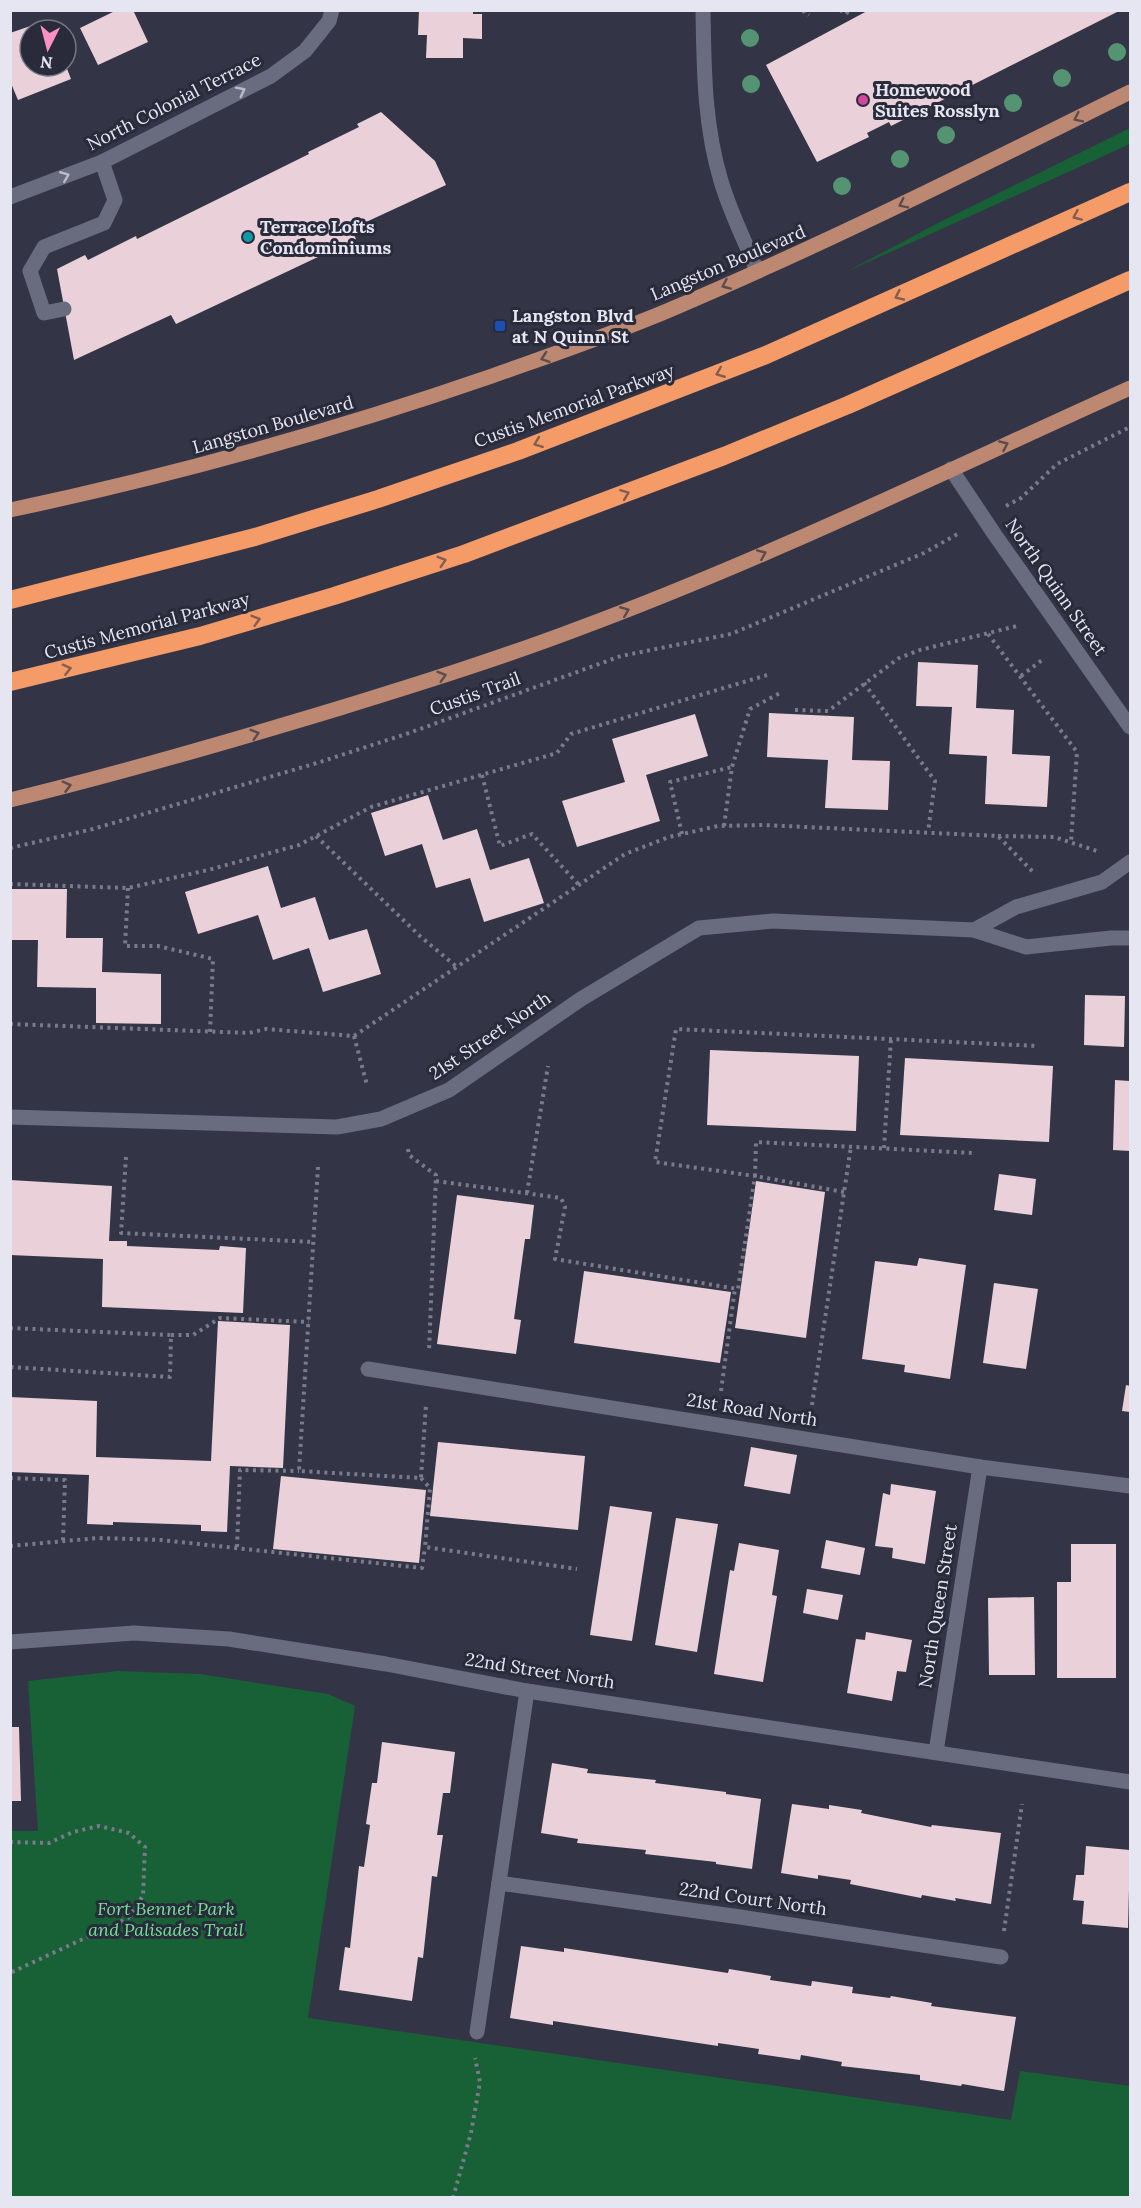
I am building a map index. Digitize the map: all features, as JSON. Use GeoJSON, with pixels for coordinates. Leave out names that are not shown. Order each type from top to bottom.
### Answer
{"type":"FeatureCollection","features":[{"type":"Feature","properties":{"kind":"highway","name":"Custis Memorial Parkway"},"geometry":{"type":"LineString","coordinates":[[10,600],[255,537],[378,499],[518,451],[766,355],[1131,192]]}},
{"type":"Feature","properties":{"kind":"highway","name":"Custis Memorial Parkway"},"geometry":{"type":"LineString","coordinates":[[10,682],[200,636],[464,554],[714,460],[848,405],[1131,280]]}},
{"type":"Feature","properties":{"kind":"main road","name":"Langston Boulevard"},"geometry":{"type":"LineString","coordinates":[[10,510],[169,474],[370,418],[573,347],[666,312],[844,233],[1131,92]]}},
{"type":"Feature","properties":{"kind":"main road"},"geometry":{"type":"LineString","coordinates":[[10,800],[190,754],[451,673],[580,629],[709,578],[1131,388]]}},
{"type":"Feature","properties":{"kind":"street","name":"North Colonial Terrace"},"geometry":{"type":"LineString","coordinates":[[10,197],[102,162],[271,76],[305,51],[329,21],[332,10]]}},
{"type":"Feature","properties":{"kind":"street"},"geometry":{"type":"LineString","coordinates":[[703,10],[705,90],[714,154],[726,197],[757,271]]}},
{"type":"Feature","properties":{"kind":"street"},"geometry":{"type":"LineString","coordinates":[[64,309],[44,313],[30,271],[44,247],[104,223],[115,200],[102,162]]}},
{"type":"Feature","properties":{"kind":"street","name":"North Quinn Street"},"geometry":{"type":"LineString","coordinates":[[951,469],[1131,727]]}},
{"type":"Feature","properties":{"kind":"street"},"geometry":{"type":"LineString","coordinates":[[974,930],[1017,907],[1102,882],[1131,862]]}},
{"type":"Feature","properties":{"kind":"street","name":"21st Street North"},"geometry":{"type":"LineString","coordinates":[[10,1117],[337,1127],[381,1119],[449,1090],[581,999],[699,928],[772,921],[974,930],[1026,947],[1131,938]]}},
{"type":"Feature","properties":{"kind":"street","name":"21st Road North"},"geometry":{"type":"LineString","coordinates":[[368,1369],[980,1467],[1131,1486]]}},
{"type":"Feature","properties":{"kind":"street","name":"North Queen Street"},"geometry":{"type":"LineString","coordinates":[[936,1752],[980,1467]]}},
{"type":"Feature","properties":{"kind":"street","name":"22nd Street North"},"geometry":{"type":"LineString","coordinates":[[10,1642],[134,1633],[229,1639],[386,1664],[527,1691],[1131,1782]]}},
{"type":"Feature","properties":{"kind":"street"},"geometry":{"type":"LineString","coordinates":[[477,2032],[527,1691]]}},
{"type":"Feature","properties":{"kind":"street","name":"22nd Court North"},"geometry":{"type":"LineString","coordinates":[[499,1883],[751,1918],[1001,1957]]}},
{"type":"Feature","properties":{"kind":"path"},"geometry":{"type":"LineString","coordinates":[[805,10],[804,12],[809,15]]}},
{"type":"Feature","properties":{"kind":"path"},"geometry":{"type":"LineString","coordinates":[[840,10],[846,14],[849,10]]}},
{"type":"Feature","properties":{"kind":"path"},"geometry":{"type":"LineString","coordinates":[[1021,498],[1057,464],[1131,427]]}},
{"type":"Feature","properties":{"kind":"path","name":"Custis Trail"},"geometry":{"type":"LineString","coordinates":[[10,848],[93,829],[317,763],[409,733],[621,656],[731,634],[941,544]]}},
{"type":"Feature","properties":{"kind":"path"},"geometry":{"type":"LineString","coordinates":[[795,710],[828,711],[899,658],[920,650],[1017,627]]}},
{"type":"Feature","properties":{"kind":"path"},"geometry":{"type":"LineString","coordinates":[[988,634],[1022,676],[1077,752],[1071,842]]}},
{"type":"Feature","properties":{"kind":"path"},"geometry":{"type":"LineString","coordinates":[[1022,676],[1042,660]]}},
{"type":"Feature","properties":{"kind":"path"},"geometry":{"type":"LineString","coordinates":[[10,884],[128,888],[299,846],[371,807],[556,753],[571,734],[767,675]]}},
{"type":"Feature","properties":{"kind":"path"},"geometry":{"type":"LineString","coordinates":[[864,683],[935,781],[928,832]]}},
{"type":"Feature","properties":{"kind":"path"},"geometry":{"type":"LineString","coordinates":[[724,825],[732,767],[750,709],[780,693]]}},
{"type":"Feature","properties":{"kind":"path"},"geometry":{"type":"LineString","coordinates":[[682,834],[670,782],[732,767]]}},
{"type":"Feature","properties":{"kind":"path"},"geometry":{"type":"LineString","coordinates":[[482,775],[500,846],[532,834],[579,885]]}},
{"type":"Feature","properties":{"kind":"path"},"geometry":{"type":"LineString","coordinates":[[10,1024],[249,1033],[266,1029],[354,1036],[625,854],[669,837],[724,825],[1054,837],[1100,852]]}},
{"type":"Feature","properties":{"kind":"path"},"geometry":{"type":"LineString","coordinates":[[316,836],[421,937],[457,967]]}},
{"type":"Feature","properties":{"kind":"path"},"geometry":{"type":"LineString","coordinates":[[998,836],[1039,878]]}},
{"type":"Feature","properties":{"kind":"path"},"geometry":{"type":"LineString","coordinates":[[128,888],[125,946],[158,946],[213,959],[210,1032]]}},
{"type":"Feature","properties":{"kind":"path"},"geometry":{"type":"LineString","coordinates":[[844,1192],[655,1162],[676,1029],[1038,1046]]}},
{"type":"Feature","properties":{"kind":"path"},"geometry":{"type":"LineString","coordinates":[[354,1036],[367,1085]]}},
{"type":"Feature","properties":{"kind":"path"},"geometry":{"type":"LineString","coordinates":[[884,1148],[891,1039]]}},
{"type":"Feature","properties":{"kind":"path"},"geometry":{"type":"LineString","coordinates":[[527,1193],[548,1065]]}},
{"type":"Feature","properties":{"kind":"path"},"geometry":{"type":"LineString","coordinates":[[436,1181],[561,1198],[565,1207],[555,1259],[738,1289],[754,1176],[756,1142],[973,1153]]}},
{"type":"Feature","properties":{"kind":"path"},"geometry":{"type":"LineString","coordinates":[[812,1405],[851,1146]]}},
{"type":"Feature","properties":{"kind":"path"},"geometry":{"type":"LineString","coordinates":[[408,1149],[410,1155],[436,1175],[428,1356]]}},
{"type":"Feature","properties":{"kind":"path"},"geometry":{"type":"LineString","coordinates":[[126,1157],[121,1233],[314,1242]]}},
{"type":"Feature","properties":{"kind":"path"},"geometry":{"type":"LineString","coordinates":[[299,1471],[318,1167]]}},
{"type":"Feature","properties":{"kind":"path"},"geometry":{"type":"LineString","coordinates":[[721,1391],[735,1288]]}},
{"type":"Feature","properties":{"kind":"path"},"geometry":{"type":"LineString","coordinates":[[10,1328],[193,1335],[220,1318],[309,1322]]}},
{"type":"Feature","properties":{"kind":"path"},"geometry":{"type":"LineString","coordinates":[[10,1367],[170,1377],[171,1335]]}},
{"type":"Feature","properties":{"kind":"path"},"geometry":{"type":"LineString","coordinates":[[421,1478],[426,1400]]}},
{"type":"Feature","properties":{"kind":"path"},"geometry":{"type":"LineString","coordinates":[[10,1546],[98,1538],[161,1540],[422,1568],[430,1488],[421,1478],[240,1470],[237,1547]]}},
{"type":"Feature","properties":{"kind":"path"},"geometry":{"type":"LineString","coordinates":[[10,1478],[65,1480],[63,1541]]}},
{"type":"Feature","properties":{"kind":"path"},"geometry":{"type":"LineString","coordinates":[[425,1547],[577,1569]]}},
{"type":"Feature","properties":{"kind":"path"},"geometry":{"type":"LineString","coordinates":[[1001,1957],[1022,1804]]}},
{"type":"Feature","properties":{"kind":"path"},"geometry":{"type":"LineString","coordinates":[[10,1842],[49,1843],[73,1832],[99,1826],[129,1833],[145,1847],[143,1896],[128,1918],[10,1973]]}},
{"type":"Feature","properties":{"kind":"path"},"geometry":{"type":"LineString","coordinates":[[453,2198],[471,2133],[480,2082],[474,2053],[477,2032]]}},
{"type":"Feature","properties":{"kind":"green space"},"geometry":{"type":"Polygon","coordinates":[[[1130,128],[1130,144],[846,272],[940,222],[1130,128]]]}},
{"type":"Feature","properties":{"kind":"green space","name":"Fort Bennet Park and Palisades Trail"},"geometry":{"type":"Polygon","coordinates":[[[118,1671],[200,1674],[328,1694],[355,1706],[308,2018],[1011,2120],[1020,2071],[1130,2086],[1130,2197],[11,2197],[11,1831],[38,1831],[28,1681],[118,1671]]]}},
{"type":"Feature","properties":{"kind":"building"},"geometry":{"type":"Polygon","coordinates":[[[117,10],[133,10],[148,42],[98,65],[80,28],[117,10]]]}},
{"type":"Feature","properties":{"kind":"building"},"geometry":{"type":"Polygon","coordinates":[[[419,10],[473,10],[473,14],[482,14],[482,39],[463,38],[463,58],[426,58],[427,35],[418,35],[419,10]]]}},
{"type":"Feature","properties":{"kind":"building","name":"Homewood Suites Rosslyn"},"geometry":{"type":"Polygon","coordinates":[[[869,10],[1121,10],[891,126],[889,122],[867,133],[869,137],[817,162],[766,65],[869,10]]]}},
{"type":"Feature","properties":{"kind":"building"},"geometry":{"type":"Polygon","coordinates":[[[18,30],[18,78],[71,79],[18,100],[10,81],[10,33],[18,30]]]}},
{"type":"Feature","properties":{"kind":"building","name":"Terrace Lofts Condominiums"},"geometry":{"type":"Polygon","coordinates":[[[381,112],[435,161],[446,185],[351,229],[356,239],[176,324],[171,315],[74,360],[57,269],[85,255],[88,260],[136,236],[137,239],[309,154],[308,152],[359,127],[357,124],[381,112]]]}},
{"type":"Feature","properties":{"kind":"building"},"geometry":{"type":"Polygon","coordinates":[[[918,662],[978,665],[976,708],[1014,710],[1012,754],[1050,756],[1047,807],[985,804],[987,756],[949,754],[952,707],[916,706],[918,662]]]}},
{"type":"Feature","properties":{"kind":"building"},"geometry":{"type":"Polygon","coordinates":[[[769,713],[854,717],[852,760],[890,761],[888,810],[825,808],[828,760],[767,757],[769,713]]]}},
{"type":"Feature","properties":{"kind":"building"},"geometry":{"type":"Polygon","coordinates":[[[695,714],[708,756],[646,775],[660,821],[577,847],[562,801],[625,782],[612,739],[695,714]]]}},
{"type":"Feature","properties":{"kind":"building"},"geometry":{"type":"Polygon","coordinates":[[[428,795],[443,840],[477,829],[490,870],[529,858],[544,903],[484,922],[470,878],[436,888],[422,844],[385,856],[371,813],[428,795]]]}},
{"type":"Feature","properties":{"kind":"building"},"geometry":{"type":"Polygon","coordinates":[[[268,866],[281,908],[315,897],[329,940],[367,929],[381,974],[323,992],[309,948],[273,960],[258,915],[198,934],[185,892],[268,866]]]}},
{"type":"Feature","properties":{"kind":"building"},"geometry":{"type":"Polygon","coordinates":[[[10,889],[67,889],[66,938],[103,938],[102,972],[161,974],[161,1024],[96,1023],[96,988],[37,987],[38,940],[10,940],[10,889]]]}},
{"type":"Feature","properties":{"kind":"building"},"geometry":{"type":"Polygon","coordinates":[[[1085,995],[1125,996],[1124,1047],[1084,1045],[1085,995]]]}},
{"type":"Feature","properties":{"kind":"building"},"geometry":{"type":"Polygon","coordinates":[[[710,1050],[859,1056],[856,1131],[707,1125],[710,1050]]]}},
{"type":"Feature","properties":{"kind":"building"},"geometry":{"type":"Polygon","coordinates":[[[905,1058],[1053,1066],[1049,1142],[900,1135],[905,1058]]]}},
{"type":"Feature","properties":{"kind":"building"},"geometry":{"type":"Polygon","coordinates":[[[1115,1080],[1130,1081],[1130,1151],[1113,1150],[1115,1080]]]}},
{"type":"Feature","properties":{"kind":"building"},"geometry":{"type":"Polygon","coordinates":[[[999,1174],[1036,1179],[1032,1215],[994,1210],[999,1174]]]}},
{"type":"Feature","properties":{"kind":"building"},"geometry":{"type":"Polygon","coordinates":[[[10,1180],[112,1186],[109,1241],[127,1241],[127,1246],[219,1250],[220,1246],[246,1248],[243,1313],[102,1307],[103,1259],[10,1255],[10,1180]]]}},
{"type":"Feature","properties":{"kind":"building"},"geometry":{"type":"Polygon","coordinates":[[[756,1181],[825,1192],[806,1338],[735,1328],[756,1181]]]}},
{"type":"Feature","properties":{"kind":"building"},"geometry":{"type":"Polygon","coordinates":[[[457,1195],[534,1205],[530,1239],[525,1239],[514,1319],[521,1320],[516,1354],[437,1344],[457,1195]]]}},
{"type":"Feature","properties":{"kind":"building"},"geometry":{"type":"Polygon","coordinates":[[[919,1258],[966,1265],[950,1379],[904,1372],[905,1365],[862,1359],[875,1261],[917,1266],[919,1258]]]}},
{"type":"Feature","properties":{"kind":"building"},"geometry":{"type":"Polygon","coordinates":[[[584,1271],[731,1292],[720,1363],[574,1343],[584,1271]]]}},
{"type":"Feature","properties":{"kind":"building"},"geometry":{"type":"Polygon","coordinates":[[[994,1283],[1038,1289],[1026,1369],[983,1363],[994,1283]]]}},
{"type":"Feature","properties":{"kind":"building"},"geometry":{"type":"Polygon","coordinates":[[[218,1321],[290,1325],[283,1468],[230,1466],[227,1532],[201,1531],[201,1525],[113,1522],[113,1525],[87,1524],[89,1475],[10,1472],[10,1397],[97,1401],[96,1457],[211,1461],[218,1321]]]}},
{"type":"Feature","properties":{"kind":"building"},"geometry":{"type":"Polygon","coordinates":[[[1126,1385],[1130,1386],[1130,1412],[1122,1411],[1126,1385]]]}},
{"type":"Feature","properties":{"kind":"building"},"geometry":{"type":"Polygon","coordinates":[[[438,1442],[585,1456],[578,1530],[430,1516],[438,1442]]]}},
{"type":"Feature","properties":{"kind":"building"},"geometry":{"type":"Polygon","coordinates":[[[751,1447],[797,1455],[790,1494],[744,1486],[751,1447]]]}},
{"type":"Feature","properties":{"kind":"building"},"geometry":{"type":"Polygon","coordinates":[[[281,1476],[426,1490],[419,1563],[273,1549],[281,1476]]]}},
{"type":"Feature","properties":{"kind":"building"},"geometry":{"type":"Polygon","coordinates":[[[891,1484],[936,1491],[925,1564],[892,1558],[893,1548],[875,1546],[883,1493],[890,1495],[891,1484]]]}},
{"type":"Feature","properties":{"kind":"building"},"geometry":{"type":"Polygon","coordinates":[[[610,1506],[652,1512],[632,1641],[590,1635],[610,1506]]]}},
{"type":"Feature","properties":{"kind":"building"},"geometry":{"type":"Polygon","coordinates":[[[676,1518],[718,1524],[697,1652],[655,1645],[676,1518]]]}},
{"type":"Feature","properties":{"kind":"building"},"geometry":{"type":"Polygon","coordinates":[[[826,1540],[865,1548],[860,1575],[821,1568],[826,1540]]]}},
{"type":"Feature","properties":{"kind":"building"},"geometry":{"type":"Polygon","coordinates":[[[739,1543],[779,1550],[772,1595],[777,1596],[763,1682],[714,1674],[730,1570],[734,1571],[739,1543]]]}},
{"type":"Feature","properties":{"kind":"building"},"geometry":{"type":"Polygon","coordinates":[[[1071,1544],[1116,1544],[1116,1678],[1057,1678],[1057,1582],[1071,1582],[1071,1544]]]}},
{"type":"Feature","properties":{"kind":"building"},"geometry":{"type":"Polygon","coordinates":[[[807,1589],[843,1595],[838,1620],[803,1613],[807,1589]]]}},
{"type":"Feature","properties":{"kind":"building"},"geometry":{"type":"Polygon","coordinates":[[[1034,1597],[1035,1675],[989,1675],[988,1598],[1034,1597]]]}},
{"type":"Feature","properties":{"kind":"building"},"geometry":{"type":"Polygon","coordinates":[[[866,1632],[912,1640],[906,1672],[897,1671],[892,1701],[847,1693],[856,1639],[865,1640],[866,1632]]]}},
{"type":"Feature","properties":{"kind":"building"},"geometry":{"type":"Polygon","coordinates":[[[10,1727],[19,1727],[21,1801],[10,1801],[10,1727]]]}},
{"type":"Feature","properties":{"kind":"building"},"geometry":{"type":"Polygon","coordinates":[[[382,1742],[455,1752],[450,1793],[443,1793],[437,1835],[443,1835],[437,1877],[432,1876],[423,1958],[418,1957],[412,2001],[339,1990],[345,1947],[350,1948],[359,1866],[364,1867],[370,1825],[366,1824],[372,1783],[377,1783],[382,1742]]]}},
{"type":"Feature","properties":{"kind":"building"},"geometry":{"type":"Polygon","coordinates":[[[552,1763],[588,1769],[587,1773],[656,1780],[655,1783],[761,1799],[752,1869],[716,1864],[716,1862],[645,1854],[646,1850],[577,1843],[578,1839],[541,1833],[552,1763]]]}},
{"type":"Feature","properties":{"kind":"building"},"geometry":{"type":"Polygon","coordinates":[[[792,1804],[829,1809],[829,1805],[862,1810],[861,1813],[931,1827],[932,1825],[1001,1833],[991,1904],[922,1895],[921,1898],[850,1884],[851,1880],[818,1875],[818,1879],[781,1873],[792,1804]]]}},
{"type":"Feature","properties":{"kind":"building"},"geometry":{"type":"Polygon","coordinates":[[[1086,1846],[1130,1850],[1128,1928],[1082,1924],[1084,1901],[1073,1900],[1076,1875],[1084,1875],[1086,1846]]]}},
{"type":"Feature","properties":{"kind":"building"},"geometry":{"type":"Polygon","coordinates":[[[521,1946],[564,1952],[564,1948],[728,1973],[729,1969],[771,1976],[770,1980],[811,1986],[812,1981],[853,1987],[852,1993],[890,1998],[891,1996],[932,2003],[931,2006],[1016,2017],[1004,2091],[920,2080],[920,2075],[841,2066],[842,2062],[801,2055],[800,2060],[758,2054],[759,2049],[718,2043],[718,2046],[553,2021],[553,2025],[510,2018],[521,1946]]]}},
{"type":"Feature","properties":{"kind":"place","name":"Homewood Suites Rosslyn"},"geometry":{"type":"Point","coordinates":[863,100]}},
{"type":"Feature","properties":{"kind":"place","name":"Terrace Lofts Condominiums"},"geometry":{"type":"Point","coordinates":[248,237]}},
{"type":"Feature","properties":{"kind":"place","name":"Langston Blvd at N Quinn St"},"geometry":{"type":"Point","coordinates":[500,326]}}]}
